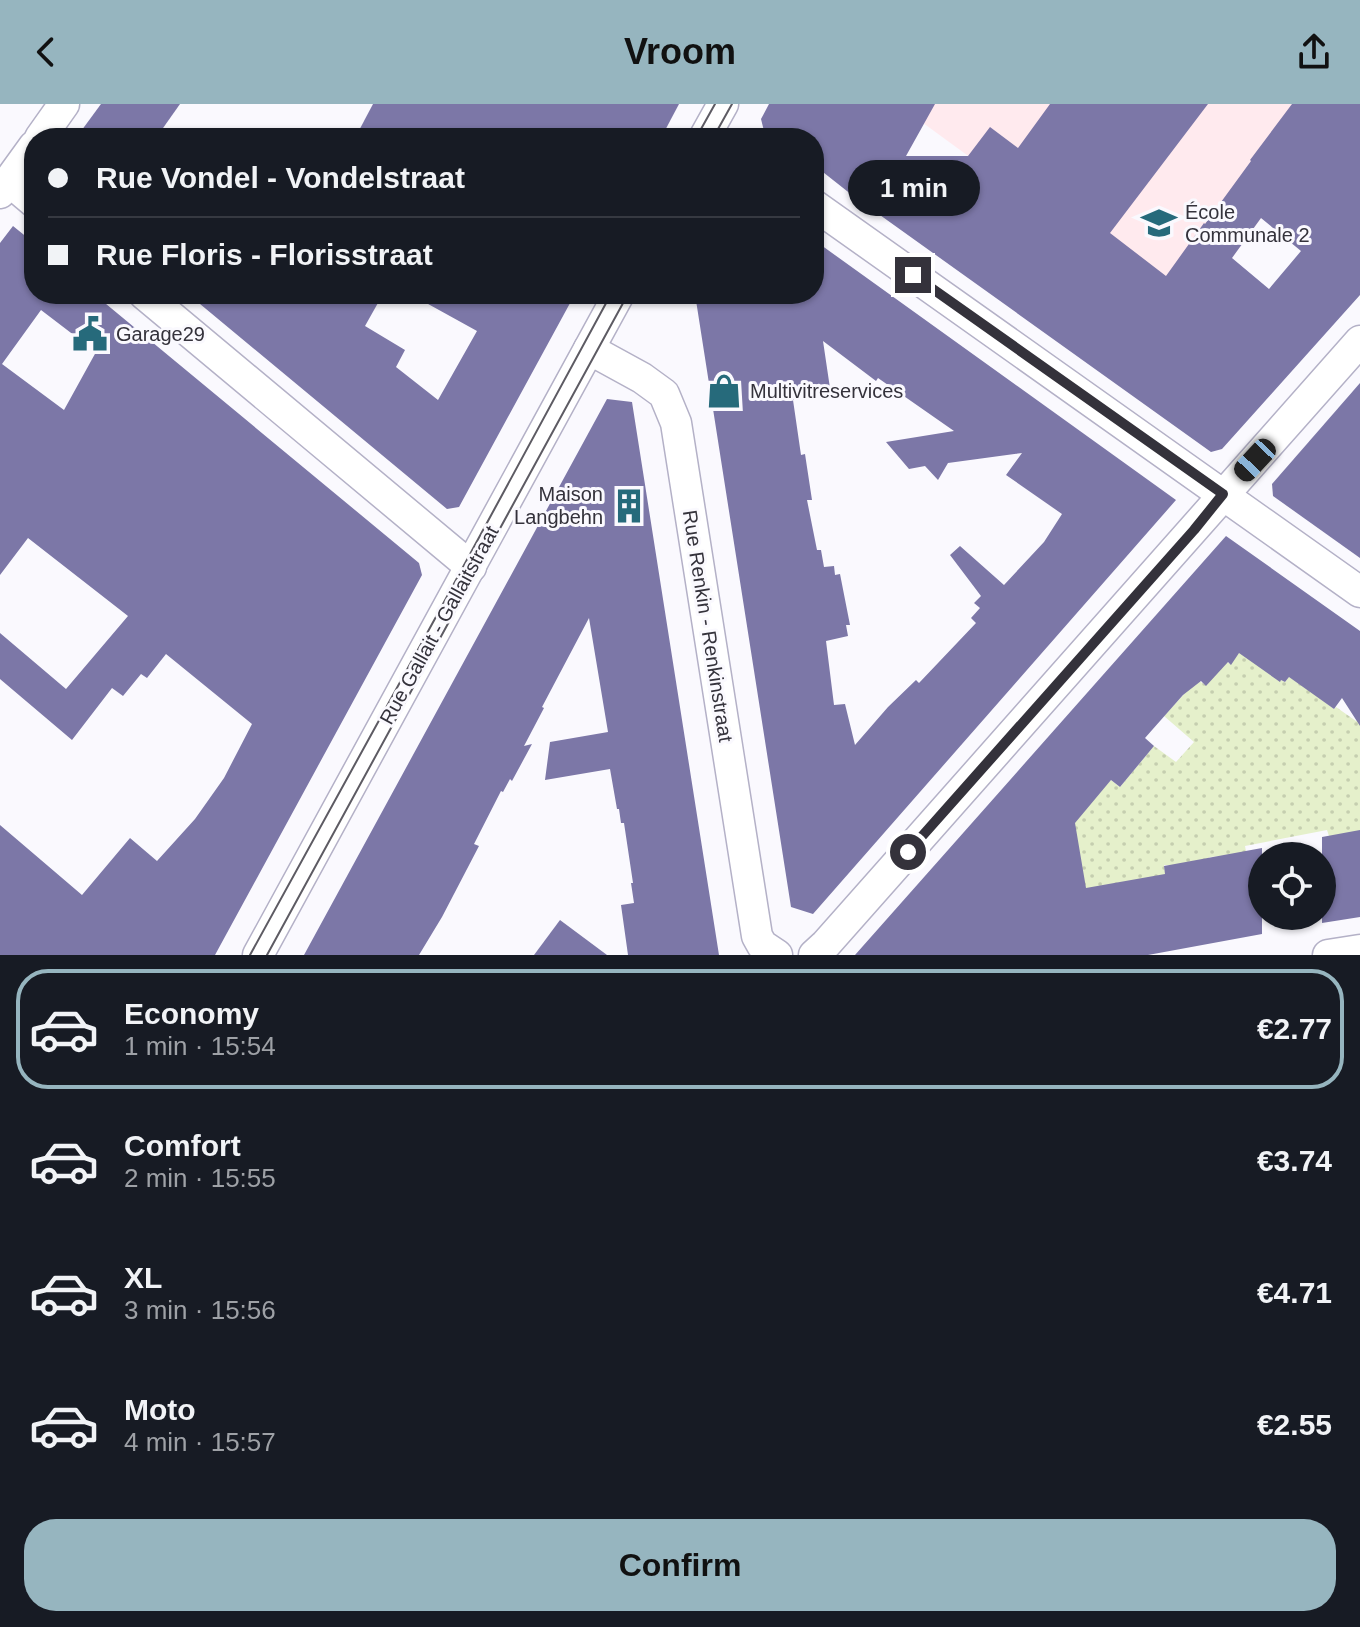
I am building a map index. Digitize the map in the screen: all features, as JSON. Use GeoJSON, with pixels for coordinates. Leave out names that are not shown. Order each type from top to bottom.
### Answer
{"type":"FeatureCollection","features":[{"type":"Feature","properties":{"kind":"street"},"geometry":{"type":"LineString","coordinates":[[47,128],[64,104]]}},
{"type":"Feature","properties":{"kind":"street"},"geometry":{"type":"LineString","coordinates":[[713,128],[723,104]]}},
{"type":"Feature","properties":{"kind":"street"},"geometry":{"type":"LineString","coordinates":[[24,160],[4,187],[24,197]]}},
{"type":"Feature","properties":{"kind":"street"},"geometry":{"type":"LineString","coordinates":[[824,212],[1360,592]]}},
{"type":"Feature","properties":{"kind":"street"},"geometry":{"type":"LineString","coordinates":[[156,304],[471,567]]}},
{"type":"Feature","properties":{"kind":"street","name":"Rue Gallait - Gallaitstraat"},"geometry":{"type":"LineString","coordinates":[[258,955],[614,304]]}},
{"type":"Feature","properties":{"kind":"street"},"geometry":{"type":"LineString","coordinates":[[814,955],[1360,341]]}},
{"type":"Feature","properties":{"kind":"street","name":"Rue Renkin - Renkinstraat"},"geometry":{"type":"LineString","coordinates":[[589,349],[642,378],[664,394],[676,423],[757,936],[770,950]]}},
{"type":"Feature","properties":{"kind":"street"},"geometry":{"type":"LineString","coordinates":[[1328,955],[1360,950]]}},
{"type":"Feature","properties":{"kind":"shaded area","name":"École Communale 2"},"geometry":{"type":"Polygon","coordinates":[[[897,104],[1353,104],[1327,128],[1189,317],[897,104]]]}},
{"type":"Feature","properties":{"kind":"green space"},"geometry":{"type":"Polygon","coordinates":[[[1230,645],[1279,681],[1285,682],[1290,675],[1334,709],[1336,707],[1356,721],[1360,718],[1360,838],[1329,836],[1327,830],[1266,842],[1248,842],[1245,846],[1248,862],[1222,856],[1210,857],[1172,878],[1169,865],[1164,865],[1166,878],[1087,893],[1048,843],[1111,780],[1120,787],[1154,746],[1176,762],[1194,742],[1164,716],[1197,680],[1206,685],[1226,661],[1230,664],[1230,645]]]}},
{"type":"Feature","properties":{"kind":"building"},"geometry":{"type":"Polygon","coordinates":[[[101,104],[180,104],[163,128],[83,128],[101,104]]]}},
{"type":"Feature","properties":{"kind":"building"},"geometry":{"type":"Polygon","coordinates":[[[373,104],[679,104],[666,128],[360,128],[373,104]]]}},
{"type":"Feature","properties":{"kind":"building"},"geometry":{"type":"Polygon","coordinates":[[[769,104],[935,104],[906,156],[968,156],[990,127],[1018,148],[1050,104],[1208,104],[1110,233],[1166,276],[1292,104],[1360,104],[1360,295],[1222,449],[1211,452],[824,173],[824,128],[763,128],[761,119],[769,104]],[[1261,218],[1232,258],[1269,289],[1301,251],[1261,218]]]}},
{"type":"Feature","properties":{"kind":"building"},"geometry":{"type":"Polygon","coordinates":[[[13,226],[24,235],[24,304],[106,304],[419,563],[422,575],[215,955],[0,955],[0,825],[82,895],[130,838],[157,861],[195,819],[224,778],[252,724],[166,654],[147,678],[141,674],[123,696],[112,688],[72,740],[0,679],[0,633],[66,689],[128,616],[28,538],[0,575],[0,243],[13,226]],[[41,310],[2,364],[64,410],[96,352],[41,310]]]}},
{"type":"Feature","properties":{"kind":"building"},"geometry":{"type":"Polygon","coordinates":[[[824,247],[1176,500],[813,914],[791,907],[697,304],[824,304],[824,247]],[[823,341],[831,395],[793,400],[801,455],[805,454],[812,500],[807,500],[817,550],[821,550],[824,567],[834,566],[835,575],[840,574],[850,625],[846,625],[848,636],[826,641],[834,705],[845,704],[855,745],[888,707],[916,680],[919,683],[976,623],[971,618],[980,608],[974,603],[981,596],[950,555],[960,546],[1004,585],[1044,542],[1062,514],[1006,475],[1022,453],[948,463],[938,480],[925,466],[909,469],[886,442],[954,431],[878,378],[876,381],[823,341]]]}},
{"type":"Feature","properties":{"kind":"building"},"geometry":{"type":"Polygon","coordinates":[[[200,304],[377,304],[365,326],[405,350],[396,367],[438,400],[477,331],[428,304],[570,304],[459,507],[447,509],[200,304]]]}},
{"type":"Feature","properties":{"kind":"building"},"geometry":{"type":"Polygon","coordinates":[[[1360,383],[1360,558],[1273,496],[1272,484],[1360,383]]]}},
{"type":"Feature","properties":{"kind":"building"},"geometry":{"type":"Polygon","coordinates":[[[607,399],[632,402],[719,955],[628,955],[621,905],[634,903],[633,883],[624,823],[621,823],[617,809],[610,769],[545,780],[550,742],[608,732],[589,618],[524,746],[532,744],[512,781],[510,779],[501,791],[474,844],[479,846],[419,955],[304,955],[607,399]]]}},
{"type":"Feature","properties":{"kind":"building"},"geometry":{"type":"Polygon","coordinates":[[[1226,536],[1360,631],[1360,726],[1342,698],[1334,709],[1289,677],[1285,682],[1280,682],[1239,653],[1231,665],[1228,662],[1206,686],[1201,681],[1183,695],[1145,738],[1154,746],[1120,787],[1111,780],[1075,823],[1086,888],[1165,874],[1164,866],[1248,851],[1248,930],[1262,930],[1262,934],[1148,955],[855,955],[1226,536]]]}},
{"type":"Feature","properties":{"kind":"building"},"geometry":{"type":"Polygon","coordinates":[[[1360,830],[1360,917],[1336,921],[1336,842],[1322,842],[1322,837],[1360,830]]]}},
{"type":"Feature","properties":{"kind":"building"},"geometry":{"type":"Polygon","coordinates":[[[560,920],[607,955],[534,955],[560,920]]]}},
{"type":"Feature","properties":{"kind":"tram line"},"geometry":{"type":"LineString","coordinates":[[702,128],[715,104]]}},
{"type":"Feature","properties":{"kind":"tram line"},"geometry":{"type":"LineString","coordinates":[[719,128],[732,104]]}},
{"type":"Feature","properties":{"kind":"tram line"},"geometry":{"type":"LineString","coordinates":[[250,955],[606,304]]}},
{"type":"Feature","properties":{"kind":"tram line"},"geometry":{"type":"LineString","coordinates":[[267,955],[623,304]]}},
{"type":"Feature","properties":{"kind":"place","name":"École Communale 2"},"geometry":{"type":"Point","coordinates":[1159,223]}},
{"type":"Feature","properties":{"kind":"place","name":"Garage29"},"geometry":{"type":"Point","coordinates":[90,334]}},
{"type":"Feature","properties":{"kind":"place","name":"Multivitreservices"},"geometry":{"type":"Point","coordinates":[724,391]}},
{"type":"Feature","properties":{"kind":"place","name":"Maison Langbehn"},"geometry":{"type":"Point","coordinates":[629,506]}},
{"type":"Feature","properties":{"kind":"route"},"geometry":{"type":"LineString","coordinates":[[908,852],[1223,494],[913,275]]}}]}
